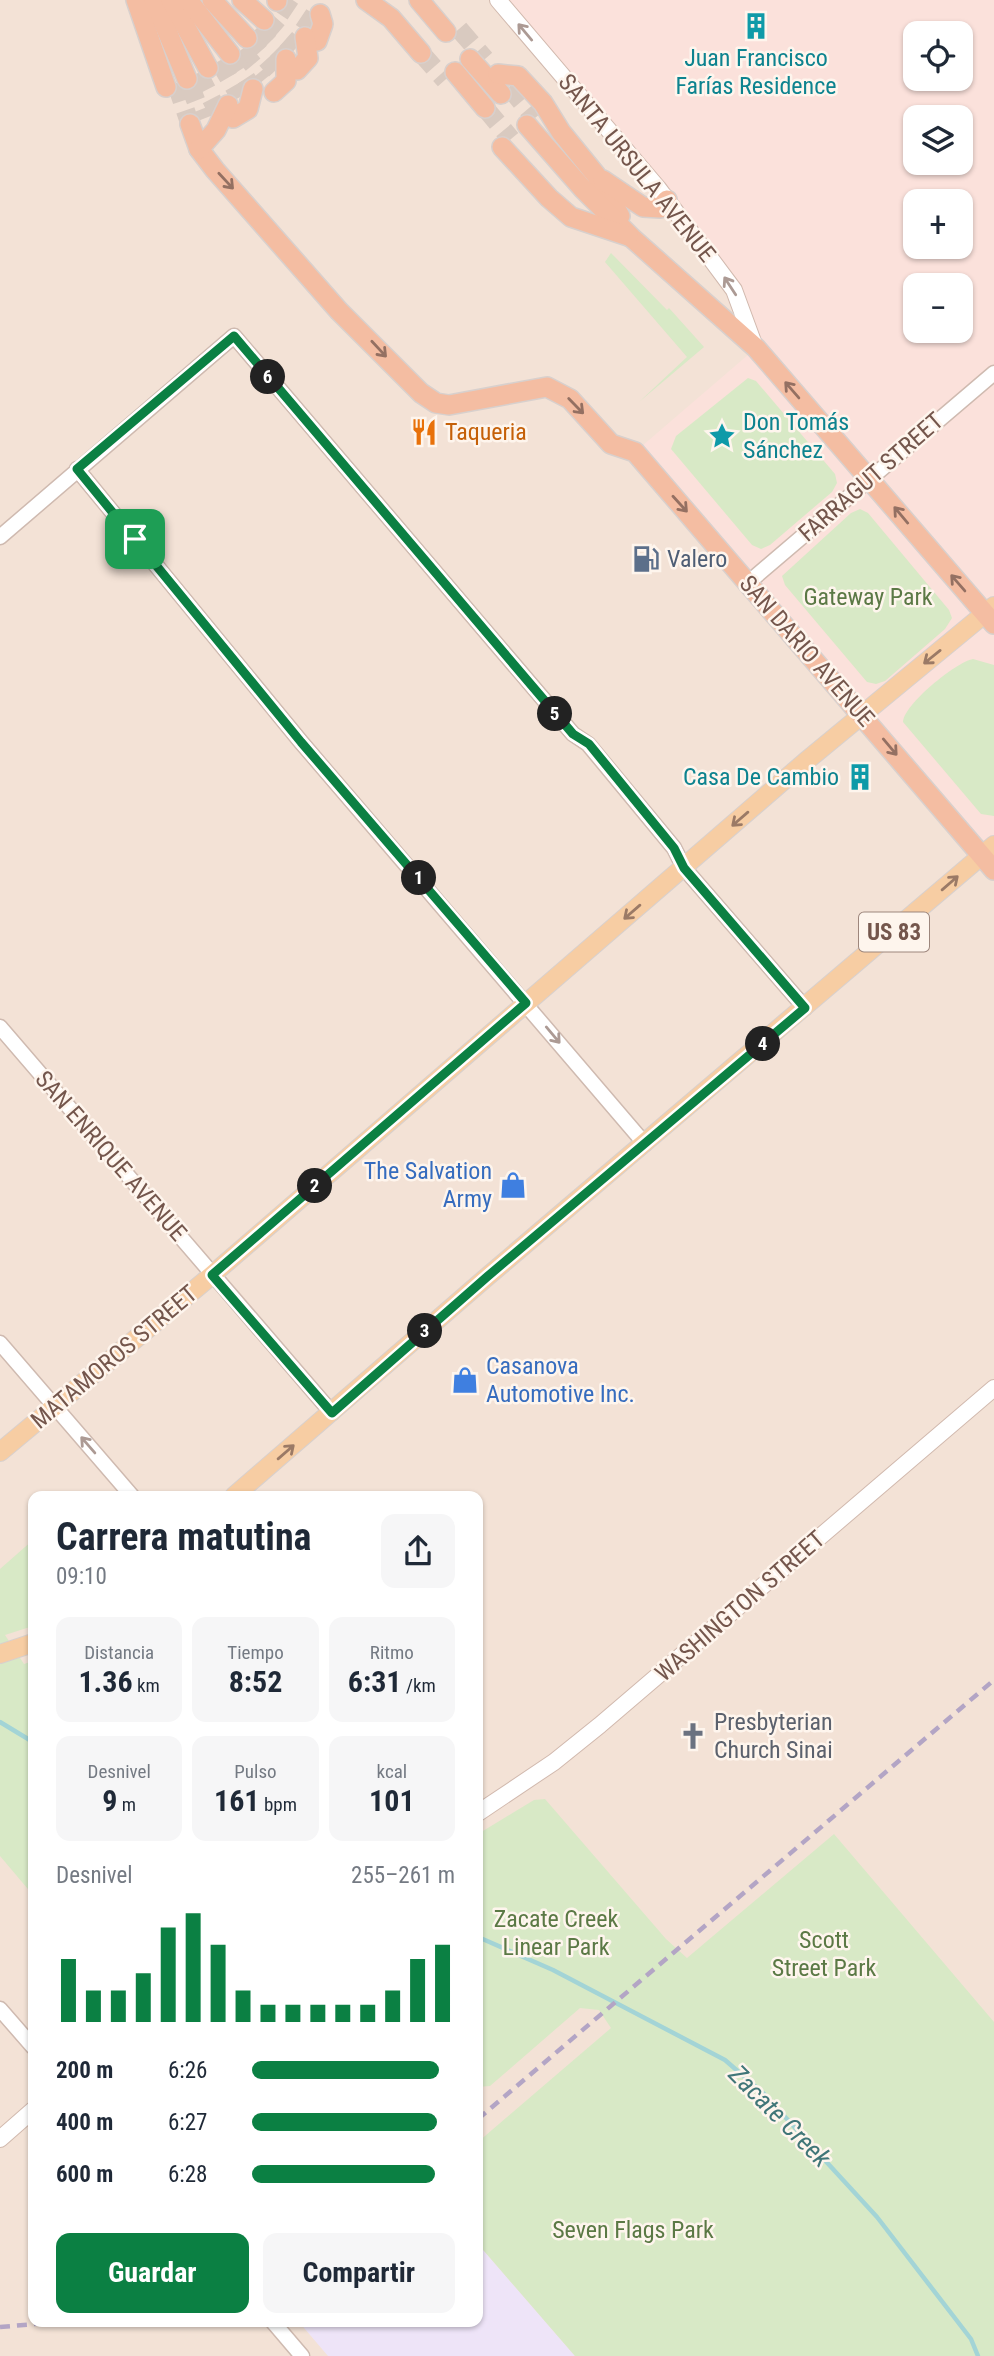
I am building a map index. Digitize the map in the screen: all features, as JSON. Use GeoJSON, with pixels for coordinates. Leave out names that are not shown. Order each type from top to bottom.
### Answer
{"type":"FeatureCollection","features":[{"type":"Feature","properties":{"kind":"highway"},"geometry":{"type":"LineString","coordinates":[[136,0],[232,43]]}},
{"type":"Feature","properties":{"kind":"highway"},"geometry":{"type":"LineString","coordinates":[[146,0],[232,43]]}},
{"type":"Feature","properties":{"kind":"highway"},"geometry":{"type":"LineString","coordinates":[[155,0],[232,43]]}},
{"type":"Feature","properties":{"kind":"highway"},"geometry":{"type":"LineString","coordinates":[[162,0],[232,43]]}},
{"type":"Feature","properties":{"kind":"highway"},"geometry":{"type":"LineString","coordinates":[[171,0],[232,43]]}},
{"type":"Feature","properties":{"kind":"highway"},"geometry":{"type":"LineString","coordinates":[[180,0],[232,43]]}},
{"type":"Feature","properties":{"kind":"highway"},"geometry":{"type":"LineString","coordinates":[[188,0],[232,43]]}},
{"type":"Feature","properties":{"kind":"highway"},"geometry":{"type":"LineString","coordinates":[[201,0],[232,43]]}},
{"type":"Feature","properties":{"kind":"highway"},"geometry":{"type":"LineString","coordinates":[[212,0],[232,43]]}},
{"type":"Feature","properties":{"kind":"highway"},"geometry":{"type":"LineString","coordinates":[[227,0],[232,43]]}},
{"type":"Feature","properties":{"kind":"highway"},"geometry":{"type":"LineString","coordinates":[[232,43],[242,0]]}},
{"type":"Feature","properties":{"kind":"highway"},"geometry":{"type":"LineString","coordinates":[[366,0],[391,18],[439,39]]}},
{"type":"Feature","properties":{"kind":"highway"},"geometry":{"type":"LineString","coordinates":[[389,0],[439,39]]}},
{"type":"Feature","properties":{"kind":"highway"},"geometry":{"type":"LineString","coordinates":[[419,0],[439,39]]}},
{"type":"Feature","properties":{"kind":"highway"},"geometry":{"type":"LineString","coordinates":[[431,0],[439,39]]}},
{"type":"Feature","properties":{"kind":"highway"},"geometry":{"type":"LineString","coordinates":[[480,112],[480,75],[510,74],[523,80],[596,175],[632,238]]}},
{"type":"Feature","properties":{"kind":"highway"},"geometry":{"type":"LineString","coordinates":[[199,149],[261,83],[199,149]]}},
{"type":"Feature","properties":{"kind":"highway","name":"SANTA URSULA AVENUE"},"geometry":{"type":"LineString","coordinates":[[531,122],[583,189],[632,238],[756,348],[991,614]]}},
{"type":"Feature","properties":{"kind":"highway"},"geometry":{"type":"LineString","coordinates":[[507,143],[549,198],[571,217],[632,238]]}},
{"type":"Feature","properties":{"kind":"highway","name":"SAN DARIO AVENUE"},"geometry":{"type":"LineString","coordinates":[[199,149],[339,311],[421,393],[436,403],[449,405],[547,387],[570,399],[611,444],[635,452],[990,857]]}},
{"type":"Feature","properties":{"kind":"highway"},"geometry":{"type":"LineString","coordinates":[[596,175],[643,207],[660,208],[667,200]]}},
{"type":"Feature","properties":{"kind":"main road","name":"SANTA URSULA AVENUE"},"geometry":{"type":"LineString","coordinates":[[498,0],[667,200],[734,290],[756,348]]}},
{"type":"Feature","properties":{"kind":"main road","name":"MATAMOROS STREET"},"geometry":{"type":"LineString","coordinates":[[0,1452],[212,1275],[862,714],[991,614]]}},
{"type":"Feature","properties":{"kind":"main road","name":"US 83"},"geometry":{"type":"LineString","coordinates":[[240,1491],[805,1008],[990,857]]}},
{"type":"Feature","properties":{"kind":"main road","name":"WASHINGTON STREET"},"geometry":{"type":"LineString","coordinates":[[483,1810],[554,1762],[600,1725],[994,1388]]}},
{"type":"Feature","properties":{"kind":"main road"},"geometry":{"type":"LineString","coordinates":[[0,2139],[28,2114]]}},
{"type":"Feature","properties":{"kind":"street"},"geometry":{"type":"LineString","coordinates":[[0,537],[234,336],[564,724],[589,744],[674,848],[684,868],[805,1008]]}},
{"type":"Feature","properties":{"kind":"street","name":"FARRAGUT STREET"},"geometry":{"type":"LineString","coordinates":[[749,582],[994,373]]}},
{"type":"Feature","properties":{"kind":"street"},"geometry":{"type":"LineString","coordinates":[[77,469],[301,742],[645,1144]]}},
{"type":"Feature","properties":{"kind":"street","name":"SAN ENRIQUE AVENUE"},"geometry":{"type":"LineString","coordinates":[[0,1027],[332,1413]]}},
{"type":"Feature","properties":{"kind":"street"},"geometry":{"type":"LineString","coordinates":[[0,1343],[128,1491]]}},
{"type":"Feature","properties":{"kind":"street"},"geometry":{"type":"LineString","coordinates":[[0,2009],[28,2042]]}},
{"type":"Feature","properties":{"kind":"street"},"geometry":{"type":"LineString","coordinates":[[278,2327],[302,2356]]}},
{"type":"Feature","properties":{"kind":"shaded area"},"geometry":{"type":"Polygon","coordinates":[[[0,0],[994,0],[994,2356],[0,2356],[0,0]]]}},
{"type":"Feature","properties":{"kind":"shaded area"},"geometry":{"type":"Polygon","coordinates":[[[498,0],[994,0],[994,870],[635,452],[756,348],[734,290],[498,0]]]}},
{"type":"Feature","properties":{"kind":"shaded area"},"geometry":{"type":"Polygon","coordinates":[[[483,2250],[575,2356],[328,2356],[303,2327],[483,2327],[483,2250]]]}},
{"type":"Feature","properties":{"kind":"green space"},"geometry":{"type":"Polygon","coordinates":[[[611,253],[667,310],[669,308],[704,347],[639,402],[687,357],[605,262],[611,253]]]}},
{"type":"Feature","properties":{"kind":"green space","name":"Gateway Park"},"geometry":{"type":"Polygon","coordinates":[[[748,378],[756,381],[835,474],[837,483],[832,492],[770,545],[761,549],[752,545],[671,449],[676,436],[748,378]]]}},
{"type":"Feature","properties":{"kind":"green space","name":"Gateway Park"},"geometry":{"type":"Polygon","coordinates":[[[860,509],[868,513],[949,610],[952,618],[945,629],[885,681],[876,684],[867,682],[785,585],[782,576],[851,513],[860,509]]]}},
{"type":"Feature","properties":{"kind":"green space","name":"Gateway Park"},"geometry":{"type":"Polygon","coordinates":[[[973,659],[994,665],[994,816],[981,814],[903,722],[912,705],[932,685],[973,659]]]}},
{"type":"Feature","properties":{"kind":"green space"},"geometry":{"type":"Polygon","coordinates":[[[28,1544],[28,1628],[5,1635],[24,1664],[28,1663],[28,1889],[0,1856],[0,1569],[28,1544]]]}},
{"type":"Feature","properties":{"kind":"green space"},"geometry":{"type":"Polygon","coordinates":[[[545,1799],[666,1939],[687,1958],[834,1834],[994,2022],[994,2356],[575,2356],[483,2250],[483,2138],[611,2028],[599,2010],[580,2008],[490,2086],[483,2087],[483,1831],[534,1800],[545,1799]]]}},
{"type":"Feature","properties":{"kind":"waterway","name":"Zacate Creek"},"geometry":{"type":"LineString","coordinates":[[0,1722],[28,1739]]}},
{"type":"Feature","properties":{"kind":"waterway","name":"Zacate Creek"},"geometry":{"type":"LineString","coordinates":[[483,1939],[553,1970],[725,2060],[764,2094],[877,2217],[971,2339],[978,2356]]}},
{"type":"Feature","properties":{"kind":"tunnel"},"geometry":{"type":"LineString","coordinates":[[277,1],[313,25]]}},
{"type":"Feature","properties":{"kind":"tunnel"},"geometry":{"type":"LineString","coordinates":[[264,20],[296,48]]}},
{"type":"Feature","properties":{"kind":"tunnel"},"geometry":{"type":"LineString","coordinates":[[256,29],[286,59]]}},
{"type":"Feature","properties":{"kind":"tunnel"},"geometry":{"type":"LineString","coordinates":[[459,29],[485,59]]}},
{"type":"Feature","properties":{"kind":"tunnel"},"geometry":{"type":"LineString","coordinates":[[247,38],[276,70]]}},
{"type":"Feature","properties":{"kind":"tunnel"},"geometry":{"type":"LineString","coordinates":[[241,50],[265,79]]}},
{"type":"Feature","properties":{"kind":"tunnel"},"geometry":{"type":"LineString","coordinates":[[421,53],[445,80]]}},
{"type":"Feature","properties":{"kind":"tunnel"},"geometry":{"type":"LineString","coordinates":[[230,54],[253,89]]}},
{"type":"Feature","properties":{"kind":"tunnel"},"geometry":{"type":"LineString","coordinates":[[219,61],[240,97]]}},
{"type":"Feature","properties":{"kind":"tunnel"},"geometry":{"type":"LineString","coordinates":[[198,73],[218,112]]}},
{"type":"Feature","properties":{"kind":"tunnel"},"geometry":{"type":"LineString","coordinates":[[176,83],[190,124]]}},
{"type":"Feature","properties":{"kind":"tunnel"},"geometry":{"type":"LineString","coordinates":[[189,83],[203,119]]}},
{"type":"Feature","properties":{"kind":"tunnel"},"geometry":{"type":"LineString","coordinates":[[509,87],[535,118]]}},
{"type":"Feature","properties":{"kind":"tunnel"},"geometry":{"type":"LineString","coordinates":[[485,108],[511,139]]}},
{"type":"Feature","properties":{"kind":"railway"},"geometry":{"type":"LineString","coordinates":[[483,2115],[994,1680]]}},
{"type":"Feature","properties":{"kind":"railway"},"geometry":{"type":"LineString","coordinates":[[0,2327],[28,2325]]}},
{"type":"Feature","properties":{"kind":"place","name":"Juan Francisco Farías Residence"},"geometry":{"type":"Point","coordinates":[756,26]}},
{"type":"Feature","properties":{"kind":"place","name":"Taqueria"},"geometry":{"type":"Point","coordinates":[424,432]}},
{"type":"Feature","properties":{"kind":"place","name":"Don Tomás Sánchez"},"geometry":{"type":"Point","coordinates":[722,436]}},
{"type":"Feature","properties":{"kind":"place","name":"Valero"},"geometry":{"type":"Point","coordinates":[646,559]}},
{"type":"Feature","properties":{"kind":"place","name":"Casa De Cambio"},"geometry":{"type":"Point","coordinates":[860,777]}},
{"type":"Feature","properties":{"kind":"place","name":"The Salvation Army"},"geometry":{"type":"Point","coordinates":[513,1185]}},
{"type":"Feature","properties":{"kind":"place","name":"Casanova Automotive Inc."},"geometry":{"type":"Point","coordinates":[465,1380]}},
{"type":"Feature","properties":{"kind":"place","name":"Presbyterian Church Sinai"},"geometry":{"type":"Point","coordinates":[693,1736]}},
{"type":"Feature","properties":{"kind":"route"},"geometry":{"type":"LineString","coordinates":[[234,336],[573,734],[589,744],[674,848],[684,868],[805,1008],[488,1276],[332,1413],[212,1275],[526,1003],[301,742],[135,539],[77,469],[234,336]]}},
{"type":"Feature","properties":{"kind":"park label","name":"Zacate Creek Linear Park"},"geometry":{"type":"Point","coordinates":[556,1933]}},
{"type":"Feature","properties":{"kind":"park label","name":"Scott Street Park"},"geometry":{"type":"Point","coordinates":[824,1954]}},
{"type":"Feature","properties":{"kind":"park label","name":"Seven Flags Park"},"geometry":{"type":"Point","coordinates":[633,2230]}}]}
